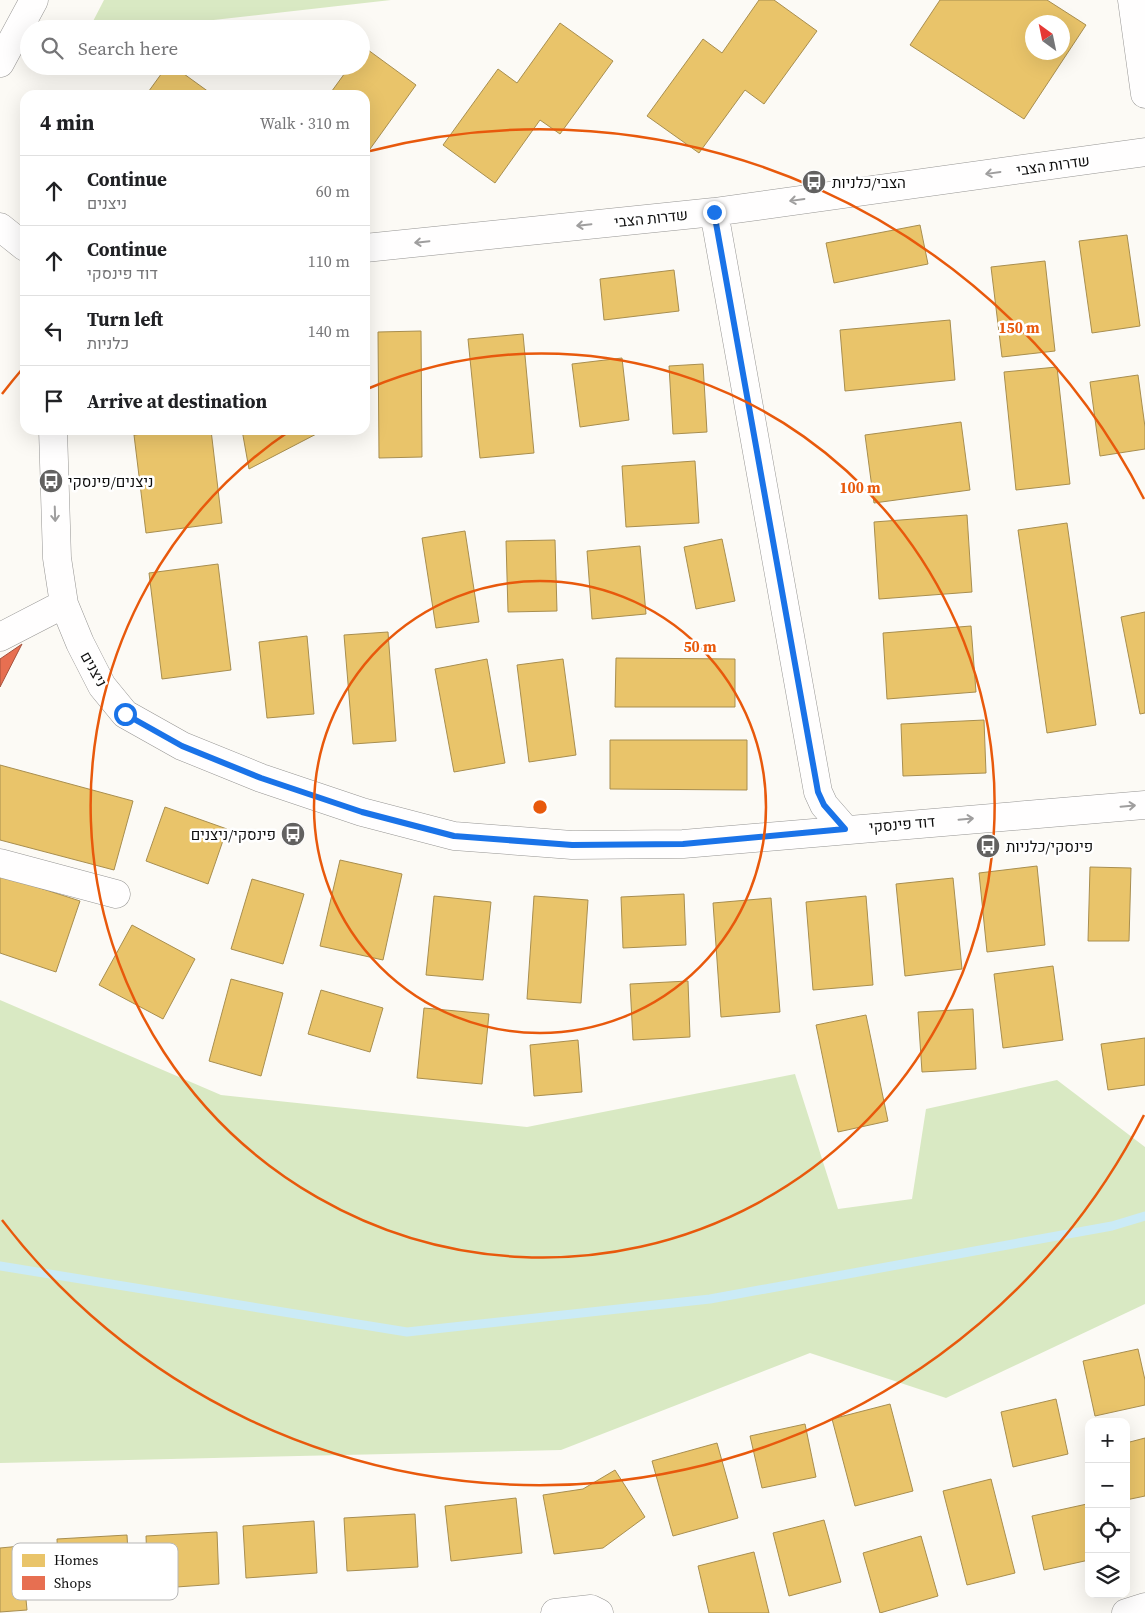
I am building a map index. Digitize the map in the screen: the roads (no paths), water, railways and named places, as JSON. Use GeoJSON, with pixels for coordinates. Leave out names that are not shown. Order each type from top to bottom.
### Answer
{"type":"FeatureCollection","features":[{"type":"Feature","properties":{"kind":"street"},"geometry":{"type":"LineString","coordinates":[[23,20],[34,0]]}},
{"type":"Feature","properties":{"kind":"street"},"geometry":{"type":"LineString","coordinates":[[1132,0],[1145,94]]}},
{"type":"Feature","properties":{"kind":"street"},"geometry":{"type":"LineString","coordinates":[[0,63],[20,26]]}},
{"type":"Feature","properties":{"kind":"street","name":"שדרות הצבי"},"geometry":{"type":"LineString","coordinates":[[370,247],[714,212],[1145,152]]}},
{"type":"Feature","properties":{"kind":"street"},"geometry":{"type":"LineString","coordinates":[[714,212],[818,792],[824,805],[845,829]]}},
{"type":"Feature","properties":{"kind":"street"},"geometry":{"type":"LineString","coordinates":[[0,227],[20,243]]}},
{"type":"Feature","properties":{"kind":"street","name":"ניצנים"},"geometry":{"type":"LineString","coordinates":[[53,435],[57,558],[64,604],[80,643],[102,686],[125,714],[182,746],[261,778],[362,812]]}},
{"type":"Feature","properties":{"kind":"street"},"geometry":{"type":"LineString","coordinates":[[0,637],[64,604]]}},
{"type":"Feature","properties":{"kind":"street","name":"דוד פינסקי"},"geometry":{"type":"LineString","coordinates":[[362,812],[454,836],[572,845],[683,844],[1145,805]]}},
{"type":"Feature","properties":{"kind":"street"},"geometry":{"type":"LineString","coordinates":[[0,863],[116,894]]}},
{"type":"Feature","properties":{"kind":"street"},"geometry":{"type":"LineString","coordinates":[[1126,1613],[1145,1607]]}},
{"type":"Feature","properties":{"kind":"street"},"geometry":{"type":"LineString","coordinates":[[555,1613],[591,1609],[600,1613]]}},
{"type":"Feature","properties":{"kind":"waterway"},"geometry":{"type":"LineString","coordinates":[[0,1266],[407,1332],[710,1299],[1112,1226],[1145,1216]]}},
{"type":"Feature","properties":{"kind":"place","name":"הצבי/כלניות"},"geometry":{"type":"Point","coordinates":[814,182]}},
{"type":"Feature","properties":{"kind":"place","name":"ניצנים/פינסקי"},"geometry":{"type":"Point","coordinates":[51,481]}},
{"type":"Feature","properties":{"kind":"place","name":"פינסקי/ניצנים"},"geometry":{"type":"Point","coordinates":[293,834]}},
{"type":"Feature","properties":{"kind":"place","name":"פינסקי/כלניות"},"geometry":{"type":"Point","coordinates":[988,846]}}]}
